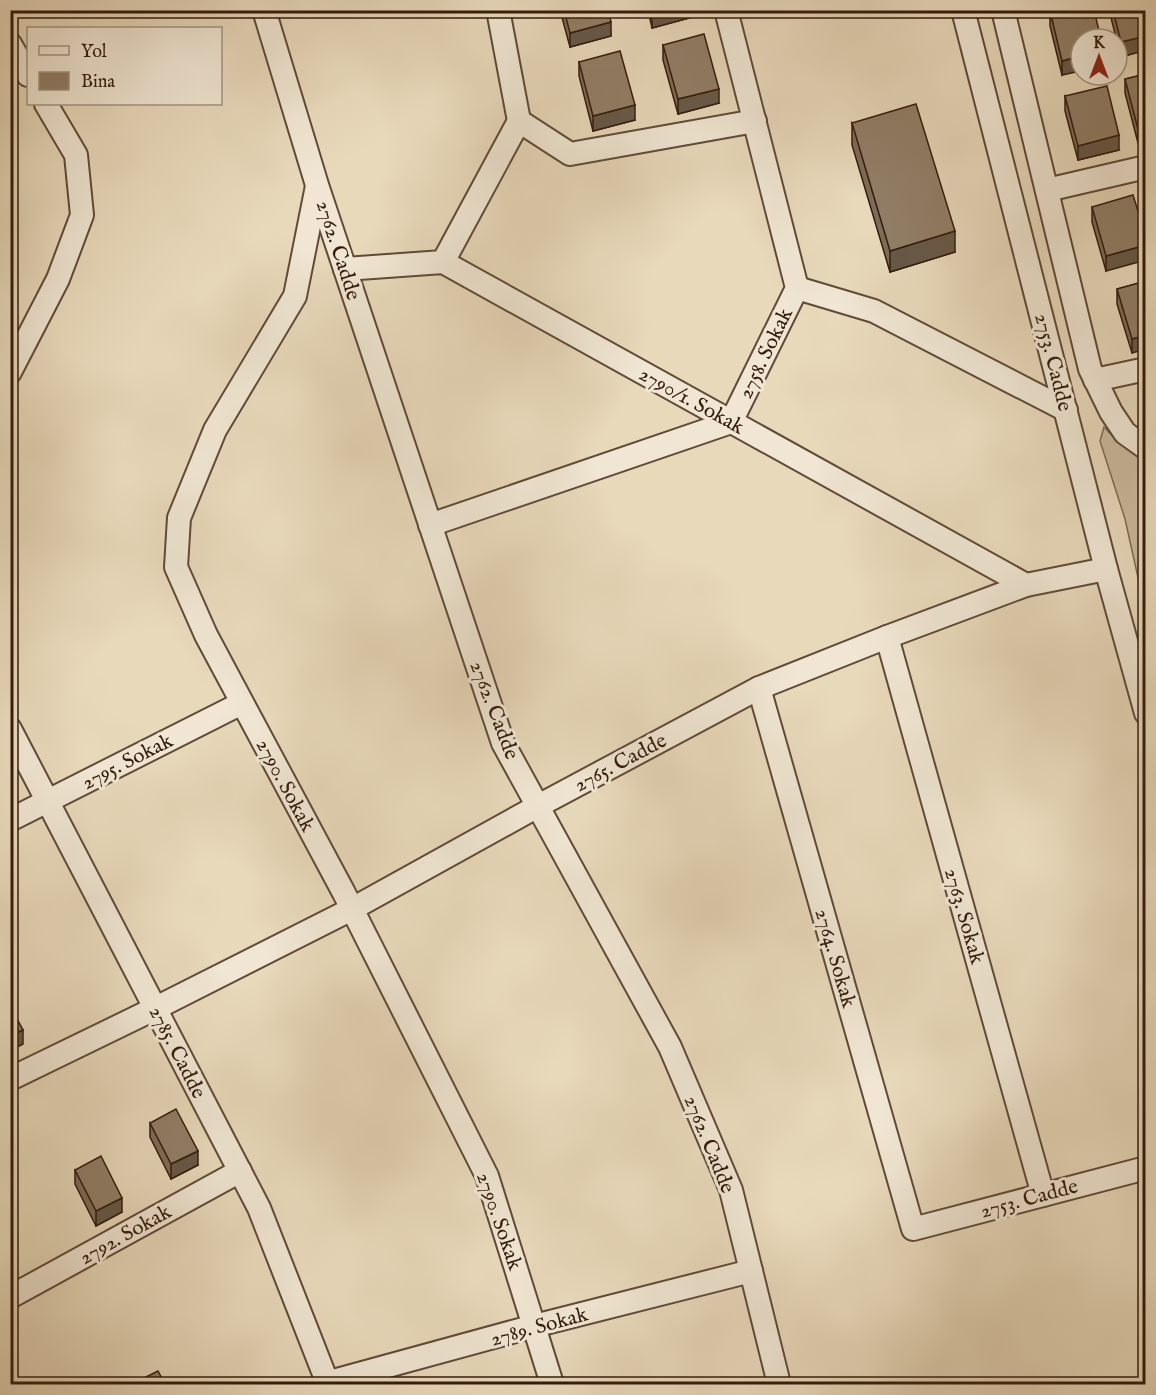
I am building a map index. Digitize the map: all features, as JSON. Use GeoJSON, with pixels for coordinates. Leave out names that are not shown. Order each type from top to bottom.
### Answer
{"type":"FeatureCollection","features":[{"type":"Feature","properties":{"kind":"street","name":"2762. Cadde"},"geometry":{"type":"LineString","coordinates":[[264,10],[317,185],[503,743],[670,1047],[731,1190],[779,1384]]}},
{"type":"Feature","properties":{"kind":"street"},"geometry":{"type":"LineString","coordinates":[[345,269],[443,262],[519,121],[498,10]]}},
{"type":"Feature","properties":{"kind":"street","name":"2758. Sokak"},"geometry":{"type":"LineString","coordinates":[[430,525],[731,422],[797,288],[726,10]]}},
{"type":"Feature","properties":{"kind":"street","name":"2753. Cadde"},"geometry":{"type":"LineString","coordinates":[[963,10],[1106,569],[1146,713]]}},
{"type":"Feature","properties":{"kind":"street"},"geometry":{"type":"LineString","coordinates":[[1003,10],[1090,369],[1111,412],[1125,432],[1146,448]]}},
{"type":"Feature","properties":{"kind":"street"},"geometry":{"type":"LineString","coordinates":[[10,44],[27,73]]}},
{"type":"Feature","properties":{"kind":"street"},"geometry":{"type":"LineString","coordinates":[[10,372],[58,279],[82,215],[76,155],[47,105]]}},
{"type":"Feature","properties":{"kind":"street"},"geometry":{"type":"LineString","coordinates":[[519,121],[570,154],[755,121]]}},
{"type":"Feature","properties":{"kind":"street"},"geometry":{"type":"LineString","coordinates":[[1047,190],[1146,167]]}},
{"type":"Feature","properties":{"kind":"street","name":"2790. Sokak"},"geometry":{"type":"LineString","coordinates":[[317,185],[295,296],[215,430],[179,518],[176,567],[206,635],[352,909],[487,1176],[552,1384]]}},
{"type":"Feature","properties":{"kind":"street","name":"2790/1. Sokak"},"geometry":{"type":"LineString","coordinates":[[443,262],[1026,585]]}},
{"type":"Feature","properties":{"kind":"street"},"geometry":{"type":"LineString","coordinates":[[797,288],[874,311],[1066,410]]}},
{"type":"Feature","properties":{"kind":"street"},"geometry":{"type":"LineString","coordinates":[[1095,380],[1146,369]]}},
{"type":"Feature","properties":{"kind":"street","name":"2765. Cadde"},"geometry":{"type":"LineString","coordinates":[[10,1079],[352,909],[759,688],[1026,585],[1106,569]]}},
{"type":"Feature","properties":{"kind":"street","name":"2763. Sokak"},"geometry":{"type":"LineString","coordinates":[[887,637],[1043,1195]]}},
{"type":"Feature","properties":{"kind":"street","name":"2764. Sokak"},"geometry":{"type":"LineString","coordinates":[[759,688],[913,1229]]}},
{"type":"Feature","properties":{"kind":"street","name":"2795. Sokak"},"geometry":{"type":"LineString","coordinates":[[10,820],[242,703]]}},
{"type":"Feature","properties":{"kind":"street","name":"2785. Cadde"},"geometry":{"type":"LineString","coordinates":[[10,729],[259,1208],[325,1384]]}},
{"type":"Feature","properties":{"kind":"street","name":"2753. Cadde"},"geometry":{"type":"LineString","coordinates":[[913,1229],[1146,1168]]}},
{"type":"Feature","properties":{"kind":"street","name":"2792. Sokak"},"geometry":{"type":"LineString","coordinates":[[10,1297],[240,1171]]}},
{"type":"Feature","properties":{"kind":"street","name":"2789. Sokak"},"geometry":{"type":"LineString","coordinates":[[325,1384],[534,1326],[751,1271]]}},
{"type":"Feature","properties":{"kind":"shaded area"},"geometry":{"type":"Polygon","coordinates":[[[1104,427],[1119,443],[1145,458],[1145,609],[1125,519],[1100,441],[1104,427]]]}},
{"type":"Feature","properties":{"kind":"building"},"geometry":{"type":"Polygon","coordinates":[[[564,10],[608,10],[611,22],[570,33],[564,10]]]}},
{"type":"Feature","properties":{"kind":"building"},"geometry":{"type":"Polygon","coordinates":[[[1094,10],[1098,27],[1069,27],[1069,59],[1062,61],[1050,11],[1094,10]]]}},
{"type":"Feature","properties":{"kind":"building"},"geometry":{"type":"Polygon","coordinates":[[[1113,10],[1146,10],[1146,36],[1129,40],[1129,27],[1117,27],[1113,10]]]}},
{"type":"Feature","properties":{"kind":"building"},"geometry":{"type":"Polygon","coordinates":[[[704,34],[719,89],[678,99],[663,45],[704,34]]]}},
{"type":"Feature","properties":{"kind":"building"},"geometry":{"type":"Polygon","coordinates":[[[620,51],[635,105],[593,116],[579,62],[620,51]]]}},
{"type":"Feature","properties":{"kind":"building"},"geometry":{"type":"Polygon","coordinates":[[[1146,74],[1146,127],[1138,129],[1127,87],[1129,87],[1129,78],[1146,74]]]}},
{"type":"Feature","properties":{"kind":"building"},"geometry":{"type":"Polygon","coordinates":[[[1107,87],[1119,135],[1078,146],[1065,96],[1107,87]]]}},
{"type":"Feature","properties":{"kind":"building"},"geometry":{"type":"Polygon","coordinates":[[[916,104],[955,231],[890,251],[852,123],[916,104]]]}},
{"type":"Feature","properties":{"kind":"building"},"geometry":{"type":"Polygon","coordinates":[[[1133,195],[1146,237],[1146,245],[1106,256],[1092,207],[1133,195]]]}},
{"type":"Feature","properties":{"kind":"building"},"geometry":{"type":"Polygon","coordinates":[[[1146,281],[1146,335],[1132,339],[1117,289],[1146,281]]]}},
{"type":"Feature","properties":{"kind":"building"},"geometry":{"type":"Polygon","coordinates":[[[10,1006],[23,1030],[10,1036],[10,1006]]]}},
{"type":"Feature","properties":{"kind":"building"},"geometry":{"type":"Polygon","coordinates":[[[176,1109],[198,1151],[171,1164],[150,1123],[176,1109]]]}},
{"type":"Feature","properties":{"kind":"building"},"geometry":{"type":"Polygon","coordinates":[[[101,1156],[122,1198],[96,1211],[75,1170],[101,1156]]]}},
{"type":"Feature","properties":{"kind":"building"},"geometry":{"type":"Polygon","coordinates":[[[158,1371],[165,1384],[132,1384],[158,1371]]]}}]}
